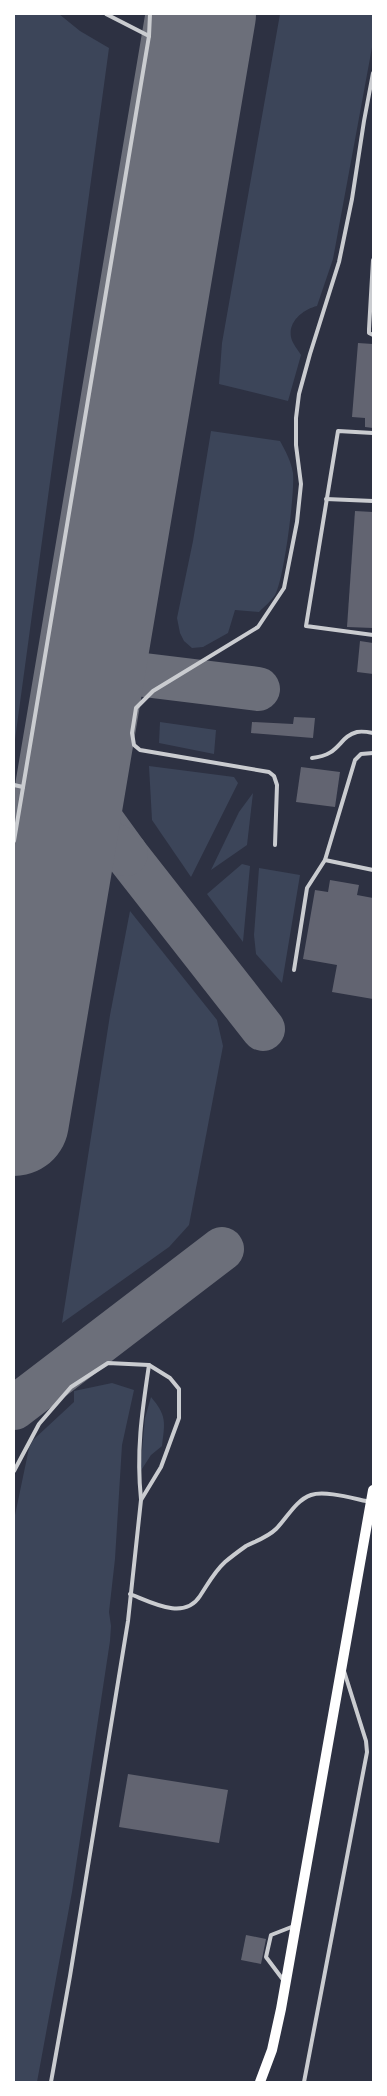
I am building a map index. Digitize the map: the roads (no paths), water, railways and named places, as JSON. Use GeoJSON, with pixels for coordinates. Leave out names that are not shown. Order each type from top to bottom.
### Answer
{"type":"FeatureCollection","features":[{"type":"Feature","properties":{"kind":"main road"},"geometry":{"type":"LineString","coordinates":[[260,2082],[272,2050],[286,1983],[373,1490]]}},
{"type":"Feature","properties":{"kind":"lane"},"geometry":{"type":"LineString","coordinates":[[106,14],[149,36]]}},
{"type":"Feature","properties":{"kind":"lane"},"geometry":{"type":"LineString","coordinates":[[14,840],[149,36],[150,14]]}},
{"type":"Feature","properties":{"kind":"lane"},"geometry":{"type":"LineString","coordinates":[[275,845],[277,784],[274,776],[269,772],[140,750],[134,745],[132,734],[136,708],[147,697],[173,678],[258,626],[284,588],[297,522],[301,484],[296,445],[296,418],[299,394],[339,262],[352,199],[373,73]]}},
{"type":"Feature","properties":{"kind":"lane"},"geometry":{"type":"LineString","coordinates":[[373,260],[369,333],[373,335]]}},
{"type":"Feature","properties":{"kind":"lane"},"geometry":{"type":"LineString","coordinates":[[373,433],[338,431],[306,626],[373,635]]}},
{"type":"Feature","properties":{"kind":"lane"},"geometry":{"type":"LineString","coordinates":[[326,499],[373,501]]}},
{"type":"Feature","properties":{"kind":"lane"},"geometry":{"type":"LineString","coordinates":[[312,758],[330,754],[349,736],[358,732],[373,733]]}},
{"type":"Feature","properties":{"kind":"lane"},"geometry":{"type":"LineString","coordinates":[[294,970],[307,888],[325,860],[355,760],[361,754],[373,753]]}},
{"type":"Feature","properties":{"kind":"lane"},"geometry":{"type":"LineString","coordinates":[[14,785],[23,787]]}},
{"type":"Feature","properties":{"kind":"lane"},"geometry":{"type":"LineString","coordinates":[[325,860],[373,870]]}},
{"type":"Feature","properties":{"kind":"lane"},"geometry":{"type":"LineString","coordinates":[[14,1471],[39,1424],[71,1387],[108,1363],[150,1365],[170,1378],[178,1389],[179,1418],[161,1467],[141,1500]]}},
{"type":"Feature","properties":{"kind":"lane"},"geometry":{"type":"LineString","coordinates":[[51,2082],[119,1678],[141,1500],[138,1467],[139,1432],[150,1365]]}},
{"type":"Feature","properties":{"kind":"lane"},"geometry":{"type":"LineString","coordinates":[[130,1594],[160,1606],[175,1609],[186,1607],[198,1598],[213,1574],[224,1562],[244,1547],[273,1532],[302,1499],[312,1494],[324,1493],[371,1502]]}},
{"type":"Feature","properties":{"kind":"lane"},"geometry":{"type":"LineString","coordinates":[[304,2082],[367,1752],[366,1741],[343,1666]]}},
{"type":"Feature","properties":{"kind":"lane"},"geometry":{"type":"LineString","coordinates":[[286,1983],[266,1957],[271,1935],[296,1925]]}}]}
